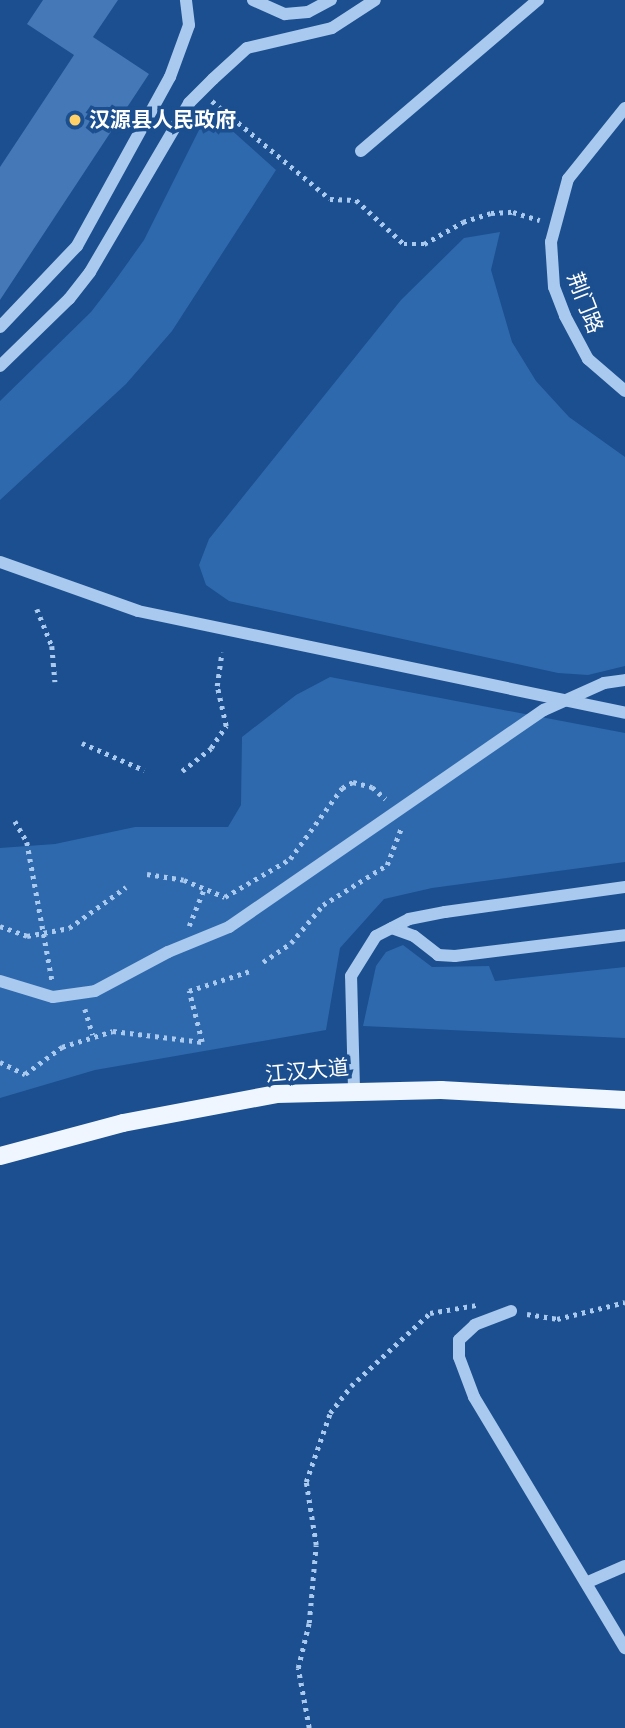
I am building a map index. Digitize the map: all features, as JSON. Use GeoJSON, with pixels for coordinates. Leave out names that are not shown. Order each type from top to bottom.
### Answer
{"type":"FeatureCollection","features":[{"type":"Feature","properties":{"kind":"main road","name":"江汉大道"},"geometry":{"type":"LineString","coordinates":[[0,1156],[149,1118],[276,1094],[354,1089],[625,1100]]}},
{"type":"Feature","properties":{"kind":"street"},"geometry":{"type":"LineString","coordinates":[[0,327],[77,246],[170,78],[189,25],[186,0]]}},
{"type":"Feature","properties":{"kind":"street"},"geometry":{"type":"LineString","coordinates":[[253,0],[285,14],[308,12],[331,0]]}},
{"type":"Feature","properties":{"kind":"street"},"geometry":{"type":"LineString","coordinates":[[0,366],[69,299],[90,272],[188,103],[247,48],[332,28],[375,0]]}},
{"type":"Feature","properties":{"kind":"street"},"geometry":{"type":"LineString","coordinates":[[361,151],[538,0]]}},
{"type":"Feature","properties":{"kind":"street","name":"荆门路"},"geometry":{"type":"LineString","coordinates":[[625,108],[568,179],[554,224],[552,271],[565,316],[588,359],[625,391]]}},
{"type":"Feature","properties":{"kind":"street"},"geometry":{"type":"LineString","coordinates":[[0,562],[138,611],[561,702],[625,713]]}},
{"type":"Feature","properties":{"kind":"street"},"geometry":{"type":"LineString","coordinates":[[0,981],[53,997],[94,991],[168,951],[229,927],[561,702],[604,683],[625,680]]}},
{"type":"Feature","properties":{"kind":"street"},"geometry":{"type":"LineString","coordinates":[[354,1089],[351,976],[376,936],[409,919],[625,887]]}},
{"type":"Feature","properties":{"kind":"street"},"geometry":{"type":"LineString","coordinates":[[392,928],[414,936],[438,955],[454,956],[625,935]]}},
{"type":"Feature","properties":{"kind":"street"},"geometry":{"type":"LineString","coordinates":[[512,1311],[475,1325],[459,1340],[459,1357],[474,1397],[625,1648]]}},
{"type":"Feature","properties":{"kind":"street"},"geometry":{"type":"LineString","coordinates":[[587,1582],[625,1566]]}},
{"type":"Feature","properties":{"kind":"path"},"geometry":{"type":"LineString","coordinates":[[200,92],[330,199],[356,200],[404,244],[424,244],[463,222],[491,212],[513,212],[554,224]]}},
{"type":"Feature","properties":{"kind":"path"},"geometry":{"type":"LineString","coordinates":[[37,610],[52,646],[55,682]]}},
{"type":"Feature","properties":{"kind":"path"},"geometry":{"type":"LineString","coordinates":[[182,771],[211,748],[226,726],[217,686],[222,652]]}},
{"type":"Feature","properties":{"kind":"path"},"geometry":{"type":"LineString","coordinates":[[82,743],[144,770]]}},
{"type":"Feature","properties":{"kind":"path"},"geometry":{"type":"LineString","coordinates":[[147,874],[184,880],[203,891],[225,897],[290,859],[331,800],[353,782],[372,787],[391,806]]}},
{"type":"Feature","properties":{"kind":"path"},"geometry":{"type":"LineString","coordinates":[[15,821],[27,842],[53,984]]}},
{"type":"Feature","properties":{"kind":"path"},"geometry":{"type":"LineString","coordinates":[[263,962],[291,943],[323,905],[387,865],[401,825]]}},
{"type":"Feature","properties":{"kind":"path"},"geometry":{"type":"LineString","coordinates":[[0,926],[27,936],[44,936],[69,928],[126,887]]}},
{"type":"Feature","properties":{"kind":"path"},"geometry":{"type":"LineString","coordinates":[[186,934],[203,891]]}},
{"type":"Feature","properties":{"kind":"path"},"geometry":{"type":"LineString","coordinates":[[0,1062],[25,1074],[62,1047],[93,1035],[113,1031],[202,1042],[189,990],[253,970]]}},
{"type":"Feature","properties":{"kind":"path"},"geometry":{"type":"LineString","coordinates":[[85,1006],[93,1035]]}},
{"type":"Feature","properties":{"kind":"path"},"geometry":{"type":"LineString","coordinates":[[309,1728],[298,1668],[309,1623],[316,1545],[306,1482],[330,1413],[351,1386],[430,1313],[470,1304],[557,1319],[625,1303]]}},
{"type":"Feature","properties":{"kind":"shaded area"},"geometry":{"type":"Polygon","coordinates":[[[209,110],[276,170],[172,331],[126,384],[0,500],[0,401],[91,312],[114,282],[144,240],[209,110]]]}},
{"type":"Feature","properties":{"kind":"shaded area"},"geometry":{"type":"Polygon","coordinates":[[[500,232],[491,270],[512,342],[536,381],[569,417],[625,457],[625,666],[588,675],[558,673],[229,601],[206,585],[199,565],[209,539],[401,300],[464,238],[500,232]]]}},
{"type":"Feature","properties":{"kind":"shaded area"},"geometry":{"type":"Polygon","coordinates":[[[330,677],[625,733],[625,862],[432,888],[384,899],[340,948],[326,1030],[95,1070],[0,1098],[0,848],[55,844],[135,827],[228,827],[241,805],[242,737],[296,695],[330,677]]]}},
{"type":"Feature","properties":{"kind":"shaded area"},"geometry":{"type":"Polygon","coordinates":[[[403,945],[432,967],[489,966],[495,981],[625,967],[625,1038],[363,1026],[376,966],[386,952],[403,945]]]}},
{"type":"Feature","properties":{"kind":"building","name":"汉源县人民政府"},"geometry":{"type":"Polygon","coordinates":[[[43,0],[118,0],[93,37],[149,74],[0,300],[0,167],[74,55],[27,24],[43,0]]]}},
{"type":"Feature","properties":{"kind":"place","name":"汉源县人民政府"},"geometry":{"type":"Point","coordinates":[75,120]}}]}
